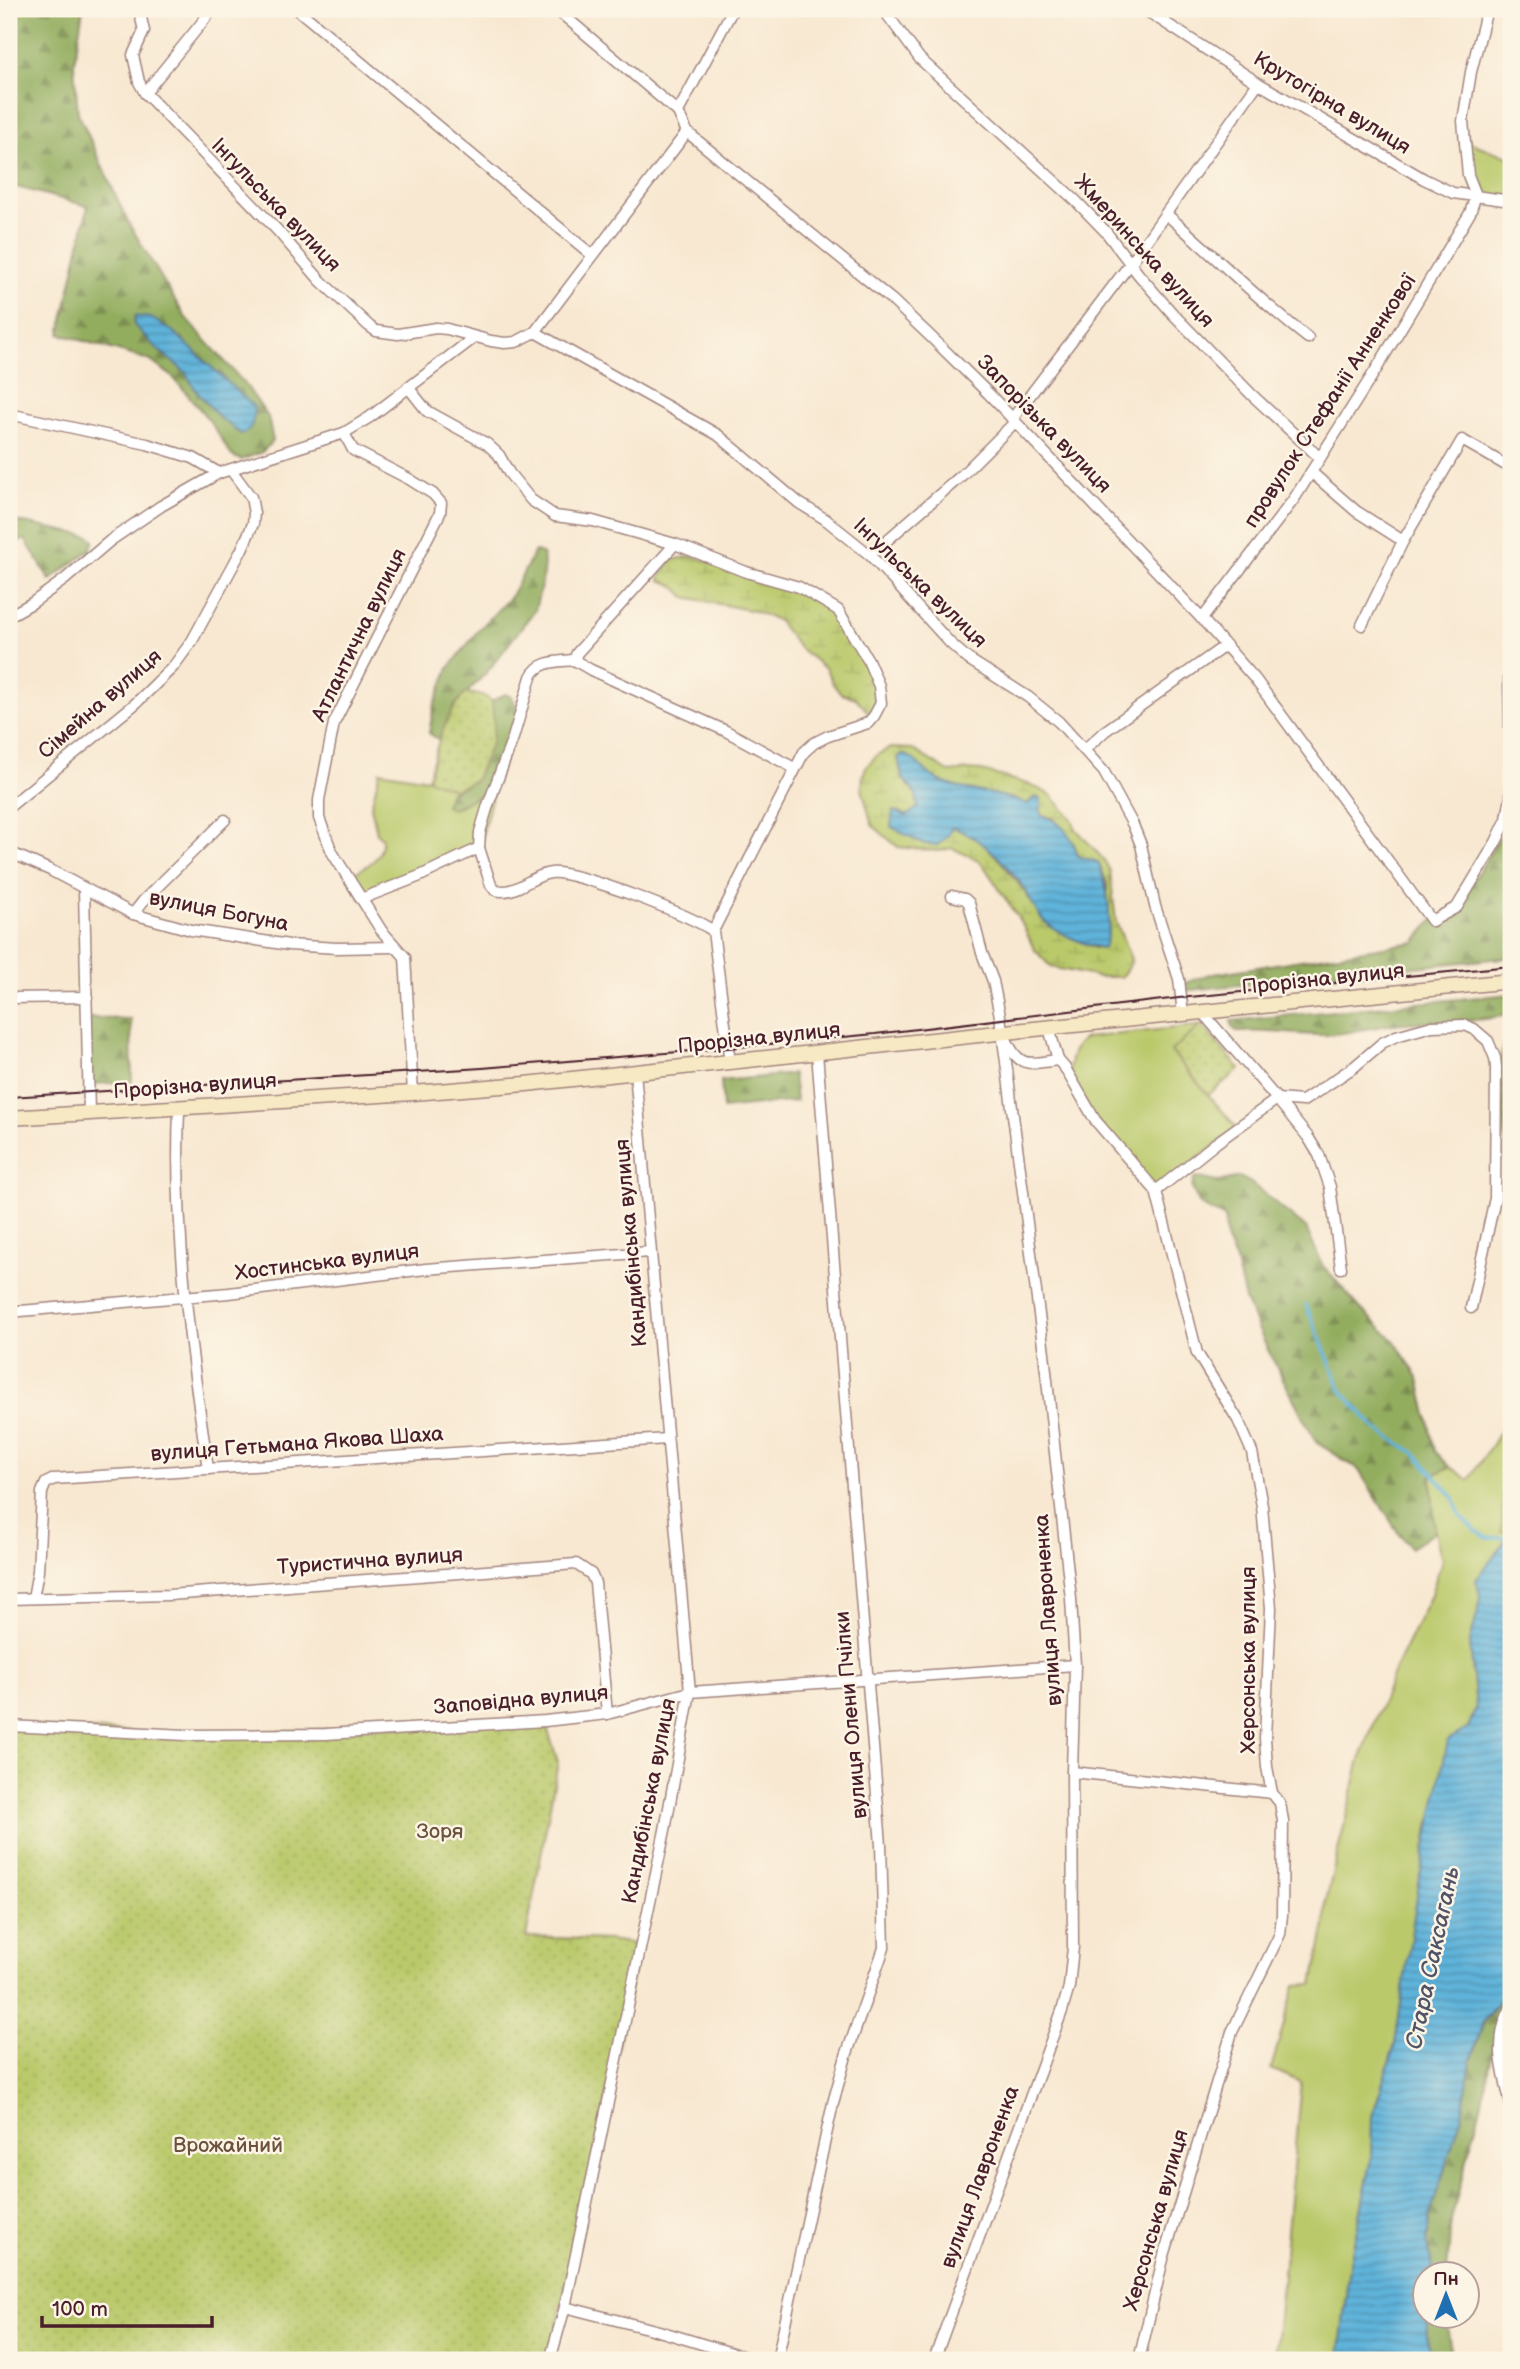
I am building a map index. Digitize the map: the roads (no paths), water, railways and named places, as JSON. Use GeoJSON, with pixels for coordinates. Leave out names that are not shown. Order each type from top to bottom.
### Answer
{"type":"FeatureCollection","features":[{"type":"Feature","properties":{"kind":"main road","name":"Прорізна вулиця"},"geometry":{"type":"LineString","coordinates":[[9,1118],[412,1093],[817,1054],[1003,1032],[1511,981]]}},
{"type":"Feature","properties":{"kind":"street","name":"Інгульська вулиця"},"geometry":{"type":"LineString","coordinates":[[139,9],[144,30],[133,61],[145,93],[277,230],[320,280],[369,326],[376,331],[398,334],[436,328],[447,329],[505,343],[516,342],[535,332],[718,435],[799,503],[825,519],[870,555],[950,643],[968,659],[1043,709],[1104,772],[1141,845],[1154,906],[1179,979],[1183,1014]]}},
{"type":"Feature","properties":{"kind":"street"},"geometry":{"type":"LineString","coordinates":[[145,93],[213,9]]}},
{"type":"Feature","properties":{"kind":"street"},"geometry":{"type":"LineString","coordinates":[[297,9],[592,256]]}},
{"type":"Feature","properties":{"kind":"street","name":"Запорізька вулиця"},"geometry":{"type":"LineString","coordinates":[[556,9],[678,112],[687,132],[891,300],[1014,420],[1226,645],[1255,680],[1432,921],[1457,907],[1505,824],[1511,796],[1511,764]]}},
{"type":"Feature","properties":{"kind":"street"},"geometry":{"type":"LineString","coordinates":[[678,112],[733,9]]}},
{"type":"Feature","properties":{"kind":"street","name":"Жмеринська вулиця"},"geometry":{"type":"LineString","coordinates":[[883,9],[920,60],[1076,200],[1106,232],[1173,314],[1252,395],[1320,458]]}},
{"type":"Feature","properties":{"kind":"street","name":"Крутогірна вулиця"},"geometry":{"type":"LineString","coordinates":[[1144,9],[1258,83],[1424,179],[1454,193],[1511,201]]}},
{"type":"Feature","properties":{"kind":"street"},"geometry":{"type":"LineString","coordinates":[[1476,195],[1465,160],[1463,121],[1468,84],[1487,9]]}},
{"type":"Feature","properties":{"kind":"street"},"geometry":{"type":"LineString","coordinates":[[870,555],[961,476],[1014,420],[1130,264],[1258,83]]}},
{"type":"Feature","properties":{"kind":"street"},"geometry":{"type":"LineString","coordinates":[[535,332],[687,132]]}},
{"type":"Feature","properties":{"kind":"street","name":"провулок Стефанії Анненкової"},"geometry":{"type":"LineString","coordinates":[[1202,619],[1278,522],[1311,472],[1463,225],[1476,195]]}},
{"type":"Feature","properties":{"kind":"street"},"geometry":{"type":"LineString","coordinates":[[1166,214],[1255,296],[1308,338]]}},
{"type":"Feature","properties":{"kind":"street"},"geometry":{"type":"LineString","coordinates":[[9,616],[64,580],[111,540],[161,506],[219,474],[344,433],[370,417],[475,337]]}},
{"type":"Feature","properties":{"kind":"street"},"geometry":{"type":"LineString","coordinates":[[408,387],[426,411],[487,444],[531,500],[555,516],[593,521],[675,544],[746,572],[799,587],[833,606],[843,616],[867,660],[879,686],[882,698],[880,709],[867,723],[814,743],[804,752],[713,932],[730,1062]]}},
{"type":"Feature","properties":{"kind":"street"},"geometry":{"type":"LineString","coordinates":[[9,414],[147,444],[193,458],[219,474]]}},
{"type":"Feature","properties":{"kind":"street","name":"Атлантична вулиця"},"geometry":{"type":"LineString","coordinates":[[344,433],[353,450],[409,479],[442,503],[440,513],[334,723],[319,800],[319,818],[332,852],[394,947],[405,957],[412,1093]]}},
{"type":"Feature","properties":{"kind":"street"},"geometry":{"type":"LineString","coordinates":[[1362,625],[1403,541],[1462,440],[1511,468]]}},
{"type":"Feature","properties":{"kind":"street","name":"Сімейна вулиця"},"geometry":{"type":"LineString","coordinates":[[9,807],[135,704],[173,667],[192,641],[242,551],[253,524],[251,497],[232,470]]}},
{"type":"Feature","properties":{"kind":"street"},"geometry":{"type":"LineString","coordinates":[[1311,472],[1356,511],[1403,541]]}},
{"type":"Feature","properties":{"kind":"street"},"geometry":{"type":"LineString","coordinates":[[574,660],[577,653],[675,544]]}},
{"type":"Feature","properties":{"kind":"street"},"geometry":{"type":"LineString","coordinates":[[1084,750],[1226,645]]}},
{"type":"Feature","properties":{"kind":"street"},"geometry":{"type":"LineString","coordinates":[[1511,658],[1511,764]]}},
{"type":"Feature","properties":{"kind":"street"},"geometry":{"type":"LineString","coordinates":[[713,932],[640,898],[574,875],[544,874],[510,890],[499,891],[491,885],[479,848],[488,804],[513,738],[534,670],[541,665],[574,660],[726,730],[794,768]]}},
{"type":"Feature","properties":{"kind":"street"},"geometry":{"type":"LineString","coordinates":[[133,914],[225,820]]}},
{"type":"Feature","properties":{"kind":"street"},"geometry":{"type":"LineString","coordinates":[[361,899],[421,876],[479,848]]}},
{"type":"Feature","properties":{"kind":"street","name":"вулиця Богуна"},"geometry":{"type":"LineString","coordinates":[[9,852],[133,914],[191,930],[289,945],[394,947]]}},
{"type":"Feature","properties":{"kind":"street"},"geometry":{"type":"LineString","coordinates":[[84,889],[89,1114]]}},
{"type":"Feature","properties":{"kind":"street","name":"вулиця Лавроненка"},"geometry":{"type":"LineString","coordinates":[[934,2360],[1069,1987],[1073,1947],[1072,1772],[1075,1665],[1071,1599],[1045,1367],[1003,1032],[993,981],[982,953],[969,904],[965,899],[952,896]]}},
{"type":"Feature","properties":{"kind":"street"},"geometry":{"type":"LineString","coordinates":[[9,998],[87,997]]}},
{"type":"Feature","properties":{"kind":"street"},"geometry":{"type":"LineString","coordinates":[[1202,1012],[1308,1137],[1325,1168],[1341,1268]]}},
{"type":"Feature","properties":{"kind":"street"},"geometry":{"type":"LineString","coordinates":[[1156,1191],[1216,1143],[1277,1100],[1303,1101],[1354,1067],[1382,1043],[1414,1029],[1432,1026],[1458,1025],[1474,1028],[1492,1048],[1496,1067],[1495,1198],[1471,1308]]}},
{"type":"Feature","properties":{"kind":"street","name":"Херсонська вулиця"},"geometry":{"type":"LineString","coordinates":[[1049,1028],[1058,1060],[1095,1120],[1156,1191],[1197,1353],[1238,1420],[1252,1452],[1258,1476],[1268,1554],[1271,1608],[1265,1738],[1272,1793],[1280,1803],[1283,1821],[1280,1934],[1232,2032],[1163,2259],[1139,2360]]}},
{"type":"Feature","properties":{"kind":"street"},"geometry":{"type":"LineString","coordinates":[[1003,1032],[1018,1059],[1027,1064],[1058,1060]]}},
{"type":"Feature","properties":{"kind":"street","name":"вулиця Олени Пчілки"},"geometry":{"type":"LineString","coordinates":[[777,2360],[833,2103],[853,2035],[884,1948],[882,1859],[817,1054]]}},
{"type":"Feature","properties":{"kind":"street","name":"Кандибінська вулиця"},"geometry":{"type":"LineString","coordinates":[[550,2360],[565,2307],[665,1830],[690,1692],[635,1072]]}},
{"type":"Feature","properties":{"kind":"street"},"geometry":{"type":"LineString","coordinates":[[179,1109],[179,1219],[184,1297],[208,1469]]}},
{"type":"Feature","properties":{"kind":"street","name":"Хостинська вулиця"},"geometry":{"type":"LineString","coordinates":[[9,1312],[184,1297],[439,1268],[650,1252]]}},
{"type":"Feature","properties":{"kind":"street","name":"вулиця Гетьмана Якова Шаха"},"geometry":{"type":"LineString","coordinates":[[33,1598],[38,1571],[42,1492],[46,1483],[54,1479],[667,1439]]}},
{"type":"Feature","properties":{"kind":"street","name":"Туристична вулиця"},"geometry":{"type":"LineString","coordinates":[[9,1599],[169,1595],[576,1564],[591,1574],[595,1583],[607,1714]]}},
{"type":"Feature","properties":{"kind":"street","name":"Заповідна вулиця"},"geometry":{"type":"LineString","coordinates":[[9,1726],[186,1735],[326,1734],[545,1721],[607,1714],[690,1692],[1075,1665]]}},
{"type":"Feature","properties":{"kind":"street"},"geometry":{"type":"LineString","coordinates":[[1072,1772],[1272,1793]]}},
{"type":"Feature","properties":{"kind":"street"},"geometry":{"type":"LineString","coordinates":[[1511,2008],[1503,2024],[1500,2044],[1511,2105]]}},
{"type":"Feature","properties":{"kind":"street"},"geometry":{"type":"LineString","coordinates":[[565,2307],[659,2331],[738,2358],[755,2360]]}},
{"type":"Feature","properties":{"kind":"water"},"geometry":{"type":"Polygon","coordinates":[[[135,316],[151,318],[174,332],[254,407],[252,424],[248,430],[241,434],[220,418],[197,392],[185,372],[134,325],[135,316]]]}},
{"type":"Feature","properties":{"kind":"water"},"geometry":{"type":"Polygon","coordinates":[[[902,754],[913,759],[931,776],[953,786],[1027,804],[1035,797],[1041,799],[1041,815],[1055,821],[1065,830],[1078,856],[1098,862],[1105,882],[1109,916],[1104,948],[1073,939],[1045,922],[1011,871],[974,838],[952,827],[948,836],[938,845],[924,844],[891,827],[893,811],[907,816],[918,807],[916,794],[902,777],[898,757],[902,754]]]}},
{"type":"Feature","properties":{"kind":"water","name":"Стара Саксагань"},"geometry":{"type":"Polygon","coordinates":[[[1511,1525],[1511,1971],[1503,1995],[1483,2022],[1471,2061],[1462,2115],[1430,2214],[1427,2239],[1431,2260],[1412,2260],[1412,2330],[1427,2330],[1433,2360],[1339,2360],[1349,2267],[1371,2163],[1372,2117],[1395,2044],[1420,1876],[1448,1740],[1468,1728],[1476,1708],[1470,1642],[1481,1599],[1476,1580],[1505,1541],[1511,1525]]]}},
{"type":"Feature","properties":{"kind":"waterway"},"geometry":{"type":"LineString","coordinates":[[1306,1305],[1341,1390],[1377,1430],[1415,1453],[1454,1498],[1460,1516],[1474,1529],[1487,1538],[1511,1538]]}},
{"type":"Feature","properties":{"kind":"tram line"},"geometry":{"type":"LineString","coordinates":[[9,1097],[482,1068],[728,1048],[875,1034],[1179,998],[1511,966]]}},
{"type":"Feature","properties":{"kind":"park label","name":"Зоря"},"geometry":{"type":"Point","coordinates":[440,1831]}},
{"type":"Feature","properties":{"kind":"park label","name":"Врожайний"},"geometry":{"type":"Point","coordinates":[228,2145]}}]}
